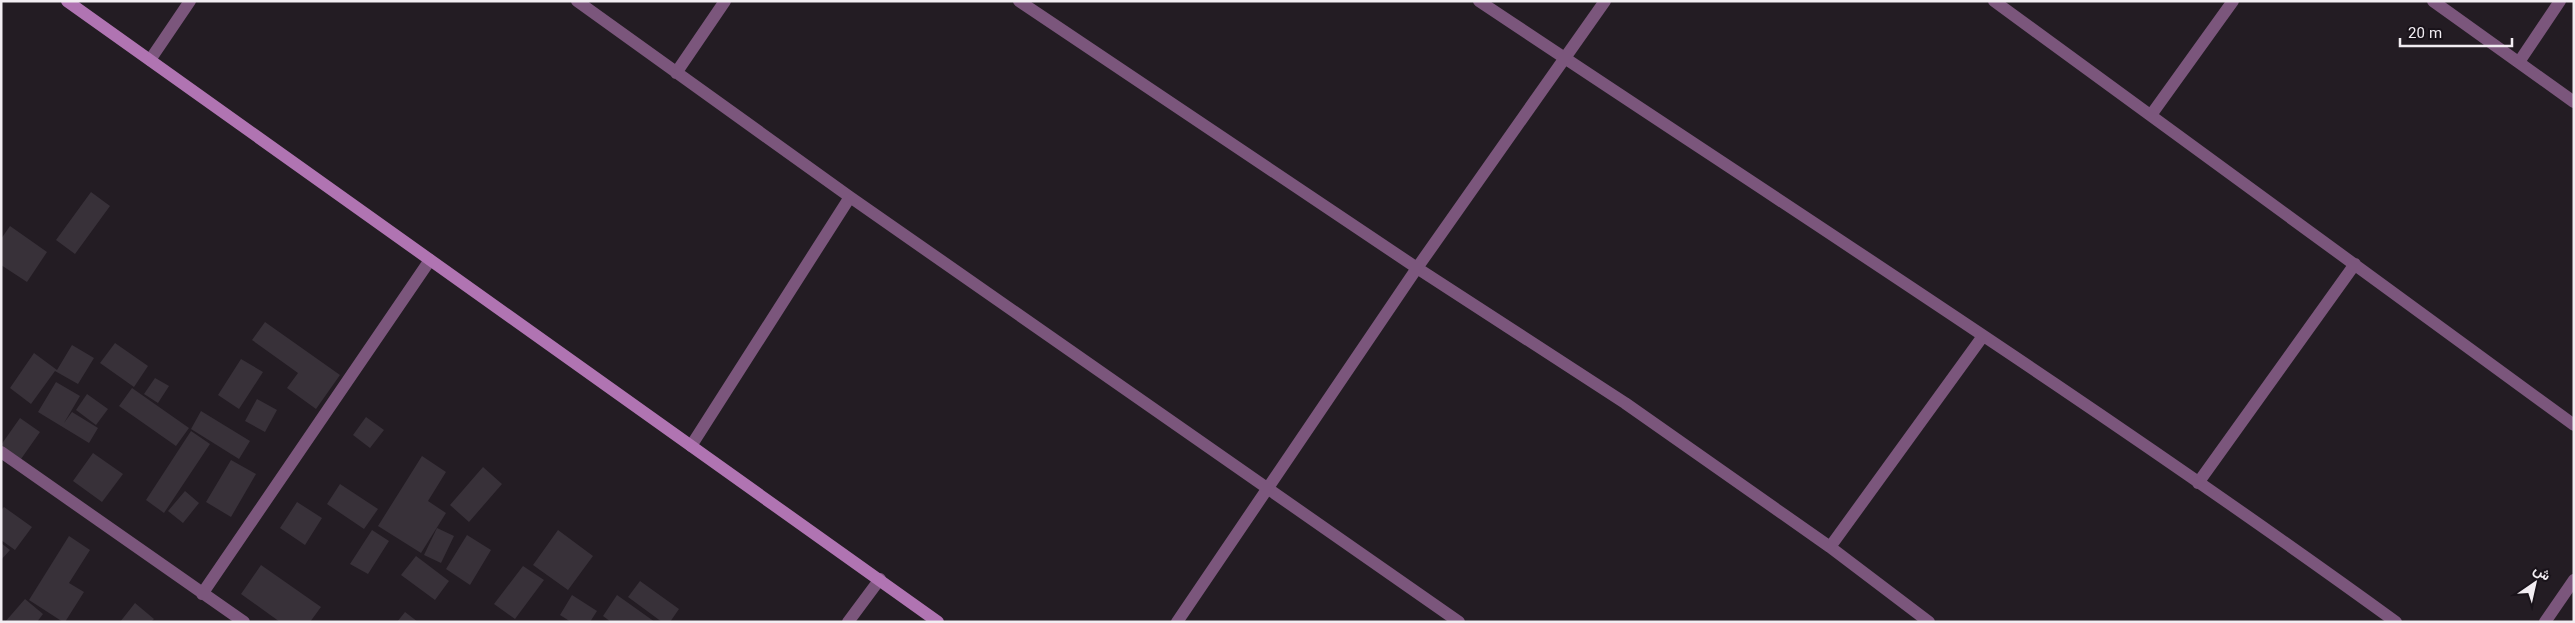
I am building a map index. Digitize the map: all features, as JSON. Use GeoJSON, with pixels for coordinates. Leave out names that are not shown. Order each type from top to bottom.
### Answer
{"type":"FeatureCollection","features":[{"type":"Feature","properties":{"kind":"street"},"geometry":{"type":"LineString","coordinates":[[67,1],[691,446],[880,578],[938,622]]}},
{"type":"Feature","properties":{"kind":"street"},"geometry":{"type":"LineString","coordinates":[[150,60],[190,1]]}},
{"type":"Feature","properties":{"kind":"street"},"geometry":{"type":"LineString","coordinates":[[577,1],[850,197],[1459,622]]}},
{"type":"Feature","properties":{"kind":"street"},"geometry":{"type":"LineString","coordinates":[[676,73],[725,1]]}},
{"type":"Feature","properties":{"kind":"street"},"geometry":{"type":"LineString","coordinates":[[1019,1],[1417,268],[1625,403],[1830,547],[1929,622]]}},
{"type":"Feature","properties":{"kind":"street"},"geometry":{"type":"LineString","coordinates":[[1479,1],[1771,192],[2198,483],[2396,622]]}},
{"type":"Feature","properties":{"kind":"street"},"geometry":{"type":"LineString","coordinates":[[1177,622],[1417,268],[1566,59],[1605,1]]}},
{"type":"Feature","properties":{"kind":"street"},"geometry":{"type":"LineString","coordinates":[[1994,1],[2574,426]]}},
{"type":"Feature","properties":{"kind":"street"},"geometry":{"type":"LineString","coordinates":[[2150,115],[2233,1]]}},
{"type":"Feature","properties":{"kind":"street"},"geometry":{"type":"LineString","coordinates":[[2433,1],[2574,102]]}},
{"type":"Feature","properties":{"kind":"street"},"geometry":{"type":"LineString","coordinates":[[2519,62],[2560,1]]}},
{"type":"Feature","properties":{"kind":"street"},"geometry":{"type":"LineString","coordinates":[[691,446],[850,197]]}},
{"type":"Feature","properties":{"kind":"street"},"geometry":{"type":"LineString","coordinates":[[202,594],[430,260]]}},
{"type":"Feature","properties":{"kind":"street"},"geometry":{"type":"LineString","coordinates":[[2198,483],[2355,264]]}},
{"type":"Feature","properties":{"kind":"street"},"geometry":{"type":"LineString","coordinates":[[1830,547],[1983,336]]}},
{"type":"Feature","properties":{"kind":"street"},"geometry":{"type":"LineString","coordinates":[[1,452],[244,622]]}},
{"type":"Feature","properties":{"kind":"street"},"geometry":{"type":"LineString","coordinates":[[848,622],[880,578]]}},
{"type":"Feature","properties":{"kind":"street"},"geometry":{"type":"LineString","coordinates":[[2545,622],[2574,580]]}},
{"type":"Feature","properties":{"kind":"building"},"geometry":{"type":"Polygon","coordinates":[[[91,192],[110,206],[75,254],[56,240],[91,192]]]}},
{"type":"Feature","properties":{"kind":"building"},"geometry":{"type":"Polygon","coordinates":[[[10,226],[47,252],[27,282],[1,265],[1,239],[10,226]]]}},
{"type":"Feature","properties":{"kind":"building"},"geometry":{"type":"Polygon","coordinates":[[[265,322],[340,375],[316,409],[287,388],[298,373],[252,340],[265,322]]]}},
{"type":"Feature","properties":{"kind":"building"},"geometry":{"type":"Polygon","coordinates":[[[115,343],[148,366],[134,387],[100,363],[115,343]]]}},
{"type":"Feature","properties":{"kind":"building"},"geometry":{"type":"Polygon","coordinates":[[[72,345],[94,358],[78,384],[55,371],[31,404],[10,388],[34,353],[57,370],[72,345]]]}},
{"type":"Feature","properties":{"kind":"building"},"geometry":{"type":"Polygon","coordinates":[[[241,359],[263,372],[239,409],[218,395],[241,359]]]}},
{"type":"Feature","properties":{"kind":"building"},"geometry":{"type":"Polygon","coordinates":[[[155,378],[169,386],[158,403],[144,394],[155,378]]]}},
{"type":"Feature","properties":{"kind":"building"},"geometry":{"type":"Polygon","coordinates":[[[56,382],[80,396],[64,423],[72,412],[98,428],[89,443],[38,412],[56,382]]]}},
{"type":"Feature","properties":{"kind":"building"},"geometry":{"type":"Polygon","coordinates":[[[132,388],[189,428],[176,446],[119,406],[132,388]]]}},
{"type":"Feature","properties":{"kind":"building"},"geometry":{"type":"Polygon","coordinates":[[[87,394],[108,409],[96,425],[76,410],[87,394]]]}},
{"type":"Feature","properties":{"kind":"building"},"geometry":{"type":"Polygon","coordinates":[[[257,399],[277,410],[265,432],[245,421],[257,399]]]}},
{"type":"Feature","properties":{"kind":"building"},"geometry":{"type":"Polygon","coordinates":[[[201,411],[250,441],[239,459],[191,429],[201,411]]]}},
{"type":"Feature","properties":{"kind":"building"},"geometry":{"type":"Polygon","coordinates":[[[366,417],[384,430],[370,448],[353,435],[366,417]]]}},
{"type":"Feature","properties":{"kind":"building"},"geometry":{"type":"Polygon","coordinates":[[[20,418],[40,432],[21,459],[1,445],[20,418]]]}},
{"type":"Feature","properties":{"kind":"building"},"geometry":{"type":"Polygon","coordinates":[[[191,431],[210,444],[164,513],[146,500],[191,431]]]}},
{"type":"Feature","properties":{"kind":"building"},"geometry":{"type":"Polygon","coordinates":[[[93,453],[123,474],[102,502],[73,481],[93,453]]]}},
{"type":"Feature","properties":{"kind":"building"},"geometry":{"type":"Polygon","coordinates":[[[422,456],[446,472],[428,501],[446,513],[421,553],[378,526],[422,456]]]}},
{"type":"Feature","properties":{"kind":"building"},"geometry":{"type":"Polygon","coordinates":[[[231,460],[256,474],[231,517],[206,502],[231,460]]]}},
{"type":"Feature","properties":{"kind":"building"},"geometry":{"type":"Polygon","coordinates":[[[483,467],[502,484],[469,522],[450,505],[483,467]]]}},
{"type":"Feature","properties":{"kind":"building"},"geometry":{"type":"Polygon","coordinates":[[[340,484],[378,509],[364,529],[327,504],[340,484]]]}},
{"type":"Feature","properties":{"kind":"building"},"geometry":{"type":"Polygon","coordinates":[[[185,491],[199,503],[183,523],[168,511],[185,491]]]}},
{"type":"Feature","properties":{"kind":"building"},"geometry":{"type":"Polygon","coordinates":[[[297,502],[322,518],[305,545],[280,528],[297,502]]]}},
{"type":"Feature","properties":{"kind":"building"},"geometry":{"type":"Polygon","coordinates":[[[4,507],[32,527],[15,550],[1,540],[1,510],[4,507]]]}},
{"type":"Feature","properties":{"kind":"building"},"geometry":{"type":"Polygon","coordinates":[[[437,528],[454,536],[441,563],[424,555],[437,528]]]}},
{"type":"Feature","properties":{"kind":"building"},"geometry":{"type":"Polygon","coordinates":[[[372,530],[389,541],[368,574],[350,564],[372,530]]]}},
{"type":"Feature","properties":{"kind":"building"},"geometry":{"type":"Polygon","coordinates":[[[558,530],[593,556],[568,590],[533,565],[558,530]]]}},
{"type":"Feature","properties":{"kind":"building"},"geometry":{"type":"Polygon","coordinates":[[[467,535],[491,550],[470,585],[446,569],[467,535]]]}},
{"type":"Feature","properties":{"kind":"building"},"geometry":{"type":"Polygon","coordinates":[[[69,536],[90,550],[69,583],[84,592],[65,622],[63,622],[29,600],[69,536]]]}},
{"type":"Feature","properties":{"kind":"building"},"geometry":{"type":"Polygon","coordinates":[[[1,543],[10,550],[1,560],[1,543]]]}},
{"type":"Feature","properties":{"kind":"building"},"geometry":{"type":"Polygon","coordinates":[[[416,556],[449,581],[435,600],[401,575],[416,556]]]}},
{"type":"Feature","properties":{"kind":"building"},"geometry":{"type":"Polygon","coordinates":[[[261,565],[321,607],[310,622],[280,622],[241,594],[261,565]]]}},
{"type":"Feature","properties":{"kind":"building"},"geometry":{"type":"Polygon","coordinates":[[[523,566],[544,580],[515,619],[494,604],[523,566]]]}},
{"type":"Feature","properties":{"kind":"building"},"geometry":{"type":"Polygon","coordinates":[[[640,581],[679,609],[670,622],[662,622],[628,597],[640,581]]]}},
{"type":"Feature","properties":{"kind":"building"},"geometry":{"type":"Polygon","coordinates":[[[572,595],[597,611],[590,622],[571,622],[560,615],[572,595]]]}},
{"type":"Feature","properties":{"kind":"building"},"geometry":{"type":"Polygon","coordinates":[[[617,595],[655,622],[611,622],[603,616],[617,595]]]}},
{"type":"Feature","properties":{"kind":"building"},"geometry":{"type":"Polygon","coordinates":[[[25,599],[43,614],[37,622],[5,622],[25,599]]]}},
{"type":"Feature","properties":{"kind":"building"},"geometry":{"type":"Polygon","coordinates":[[[135,603],[154,619],[151,622],[120,622],[135,603]]]}},
{"type":"Feature","properties":{"kind":"building"},"geometry":{"type":"Polygon","coordinates":[[[405,612],[418,622],[397,622],[405,612]]]}}]}
